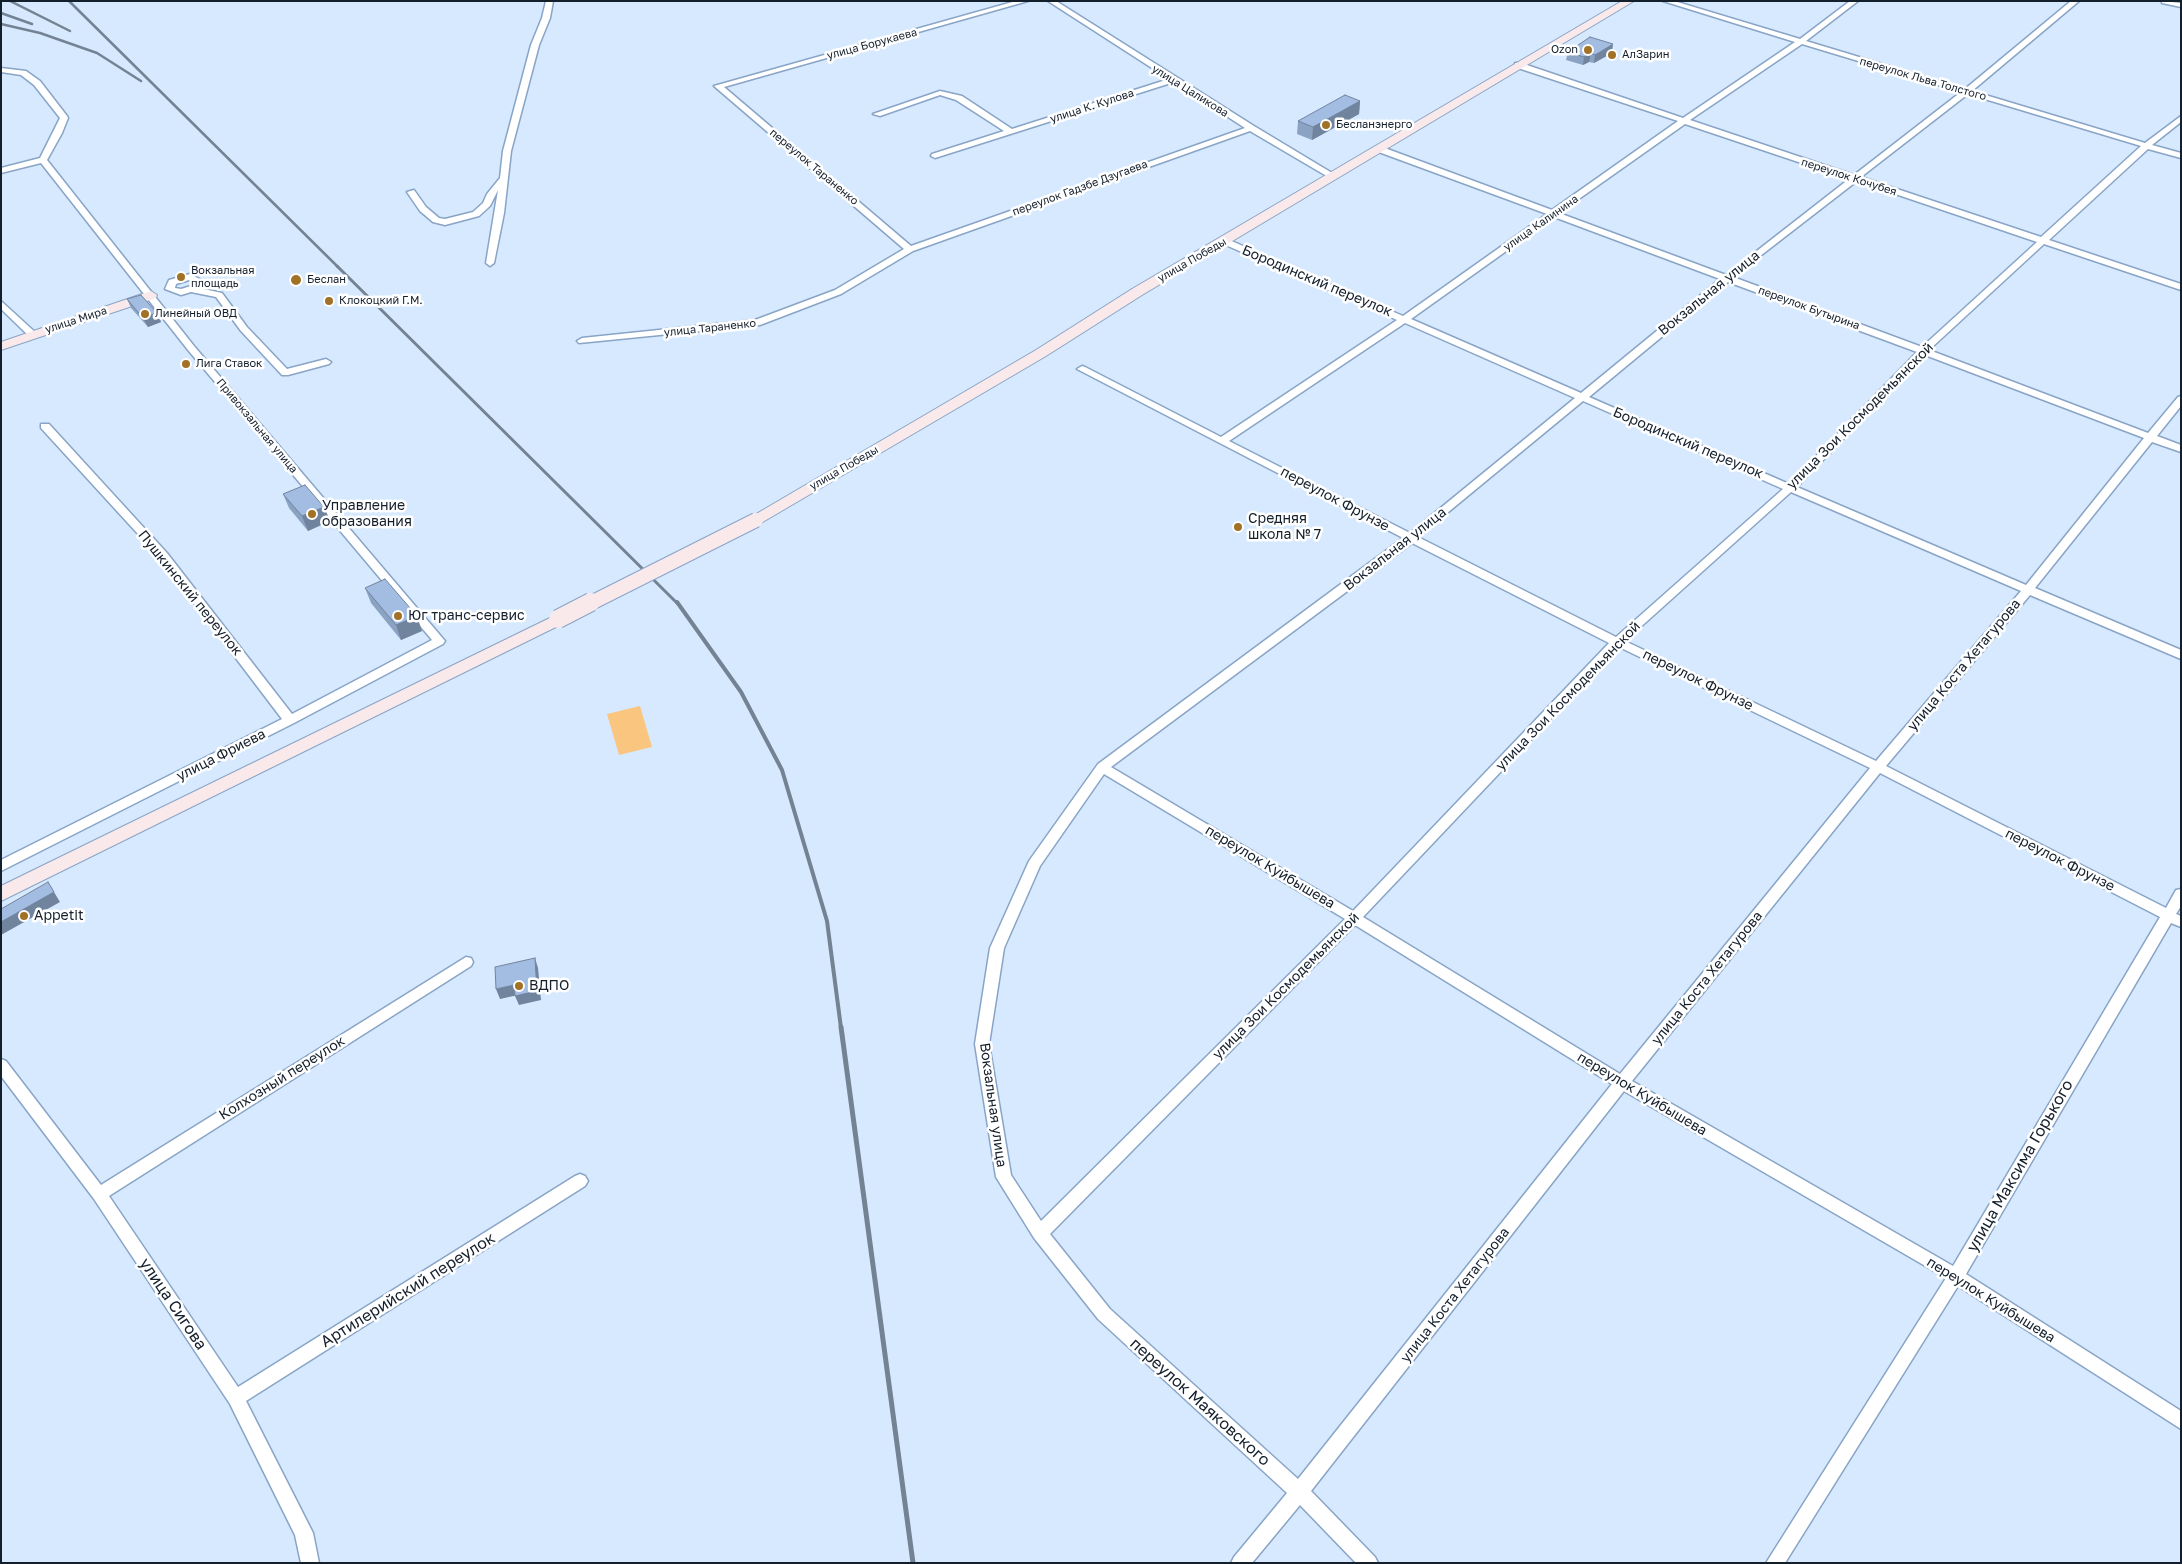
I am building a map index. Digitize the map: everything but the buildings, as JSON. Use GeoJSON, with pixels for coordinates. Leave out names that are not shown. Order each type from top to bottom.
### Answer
{"type":"FeatureCollection","features":[{"type":"Feature","properties":{"kind":"main road","name":"улица Победы"},"geometry":{"type":"LineString","coordinates":[[1,894],[756,520],[1033,358],[1137,292],[1629,1]]}},
{"type":"Feature","properties":{"kind":"main road","name":"улица Мира"},"geometry":{"type":"LineString","coordinates":[[1,346],[151,295]]}},
{"type":"Feature","properties":{"kind":"street"},"geometry":{"type":"LineString","coordinates":[[490,263],[500,213],[507,151],[535,45],[546,18],[550,1]]}},
{"type":"Feature","properties":{"kind":"street","name":"улица Борукаева"},"geometry":{"type":"LineString","coordinates":[[718,86],[1025,1]]}},
{"type":"Feature","properties":{"kind":"street","name":"улица Цаликова"},"geometry":{"type":"LineString","coordinates":[[1050,1],[1173,80],[1333,176]]}},
{"type":"Feature","properties":{"kind":"street","name":"переулок Льва Толстого"},"geometry":{"type":"LineString","coordinates":[[1666,1],[1799,43],[1967,91],[2181,156]]}},
{"type":"Feature","properties":{"kind":"street","name":"улица Калинина"},"geometry":{"type":"LineString","coordinates":[[1223,440],[1405,319],[1682,122],[1799,43],[1854,1]]}},
{"type":"Feature","properties":{"kind":"street","name":"Вокзальная улица"},"geometry":{"type":"LineString","coordinates":[[1040,1233],[1004,1177],[982,1044],[997,948],[1034,864],[1102,767],[1411,538],[1727,278],[1967,91],[2076,1]]}},
{"type":"Feature","properties":{"kind":"street"},"geometry":{"type":"LineString","coordinates":[[2165,1],[2181,5]]}},
{"type":"Feature","properties":{"kind":"street","name":"переулок Кочубея"},"geometry":{"type":"LineString","coordinates":[[1518,65],[1682,122],[2181,287]]}},
{"type":"Feature","properties":{"kind":"street"},"geometry":{"type":"LineString","coordinates":[[1,70],[22,73],[37,83],[64,118],[44,160],[1,171]]}},
{"type":"Feature","properties":{"kind":"street","name":"улица К. Кулова"},"geometry":{"type":"LineString","coordinates":[[935,156],[1173,80]]}},
{"type":"Feature","properties":{"kind":"street","name":"переулок Тараненко"},"geometry":{"type":"LineString","coordinates":[[718,86],[910,249]]}},
{"type":"Feature","properties":{"kind":"street"},"geometry":{"type":"LineString","coordinates":[[877,114],[940,93],[959,98],[1011,132]]}},
{"type":"Feature","properties":{"kind":"street","name":"улица Зои Космодемьянской"},"geometry":{"type":"LineString","coordinates":[[1040,1233],[1354,918],[1617,642],[1790,488],[1923,351],[2041,241],[2146,146],[2181,118]]}},
{"type":"Feature","properties":{"kind":"street","name":"переулок Гадзбе Дзугаева"},"geometry":{"type":"LineString","coordinates":[[910,249],[1251,128]]}},
{"type":"Feature","properties":{"kind":"street","name":"переулок Бутырина"},"geometry":{"type":"LineString","coordinates":[[1379,149],[2181,449]]}},
{"type":"Feature","properties":{"kind":"street","name":"Привокзальная улица"},"geometry":{"type":"LineString","coordinates":[[44,160],[191,348],[440,641]]}},
{"type":"Feature","properties":{"kind":"street"},"geometry":{"type":"LineString","coordinates":[[411,192],[423,208],[436,220],[445,222],[476,214],[487,204],[491,194],[504,178]]}},
{"type":"Feature","properties":{"kind":"street","name":"Бородинский переулок"},"geometry":{"type":"LineString","coordinates":[[1224,241],[1790,488],[2181,654]]}},
{"type":"Feature","properties":{"kind":"street","name":"улица Тараненко"},"geometry":{"type":"LineString","coordinates":[[582,341],[757,323],[838,292],[910,249]]}},
{"type":"Feature","properties":{"kind":"street"},"geometry":{"type":"LineString","coordinates":[[151,295],[171,288],[176,280],[190,277],[197,279],[197,288],[219,295],[244,328],[285,374],[326,362]]}},
{"type":"Feature","properties":{"kind":"street"},"geometry":{"type":"LineString","coordinates":[[1,304],[33,335]]}},
{"type":"Feature","properties":{"kind":"street","name":"переулок Фрунзе"},"geometry":{"type":"LineString","coordinates":[[1082,368],[1617,642],[1878,767],[2174,918]]}},
{"type":"Feature","properties":{"kind":"street","name":"улица Коста Хетагурова"},"geometry":{"type":"LineString","coordinates":[[1240,1563],[1299,1492],[1622,1083],[1878,767],[2028,590],[2181,399]]}},
{"type":"Feature","properties":{"kind":"street","name":"Пушкинский переулок"},"geometry":{"type":"LineString","coordinates":[[45,426],[163,555],[290,720]]}},
{"type":"Feature","properties":{"kind":"street","name":"улица Фриева"},"geometry":{"type":"LineString","coordinates":[[1,866],[290,720],[440,641]]}},
{"type":"Feature","properties":{"kind":"street","name":"переулок Куйбышева"},"geometry":{"type":"LineString","coordinates":[[1102,767],[1354,918],[1622,1083],[1956,1276],[2181,1421]]}},
{"type":"Feature","properties":{"kind":"street","name":"улица Максима Горького"},"geometry":{"type":"LineString","coordinates":[[1775,1563],[1956,1276],[2174,918],[2181,894]]}},
{"type":"Feature","properties":{"kind":"street","name":"Колхозный переулок"},"geometry":{"type":"LineString","coordinates":[[99,1194],[466,962]]}},
{"type":"Feature","properties":{"kind":"street","name":"улица Сигова"},"geometry":{"type":"LineString","coordinates":[[1,1064],[99,1194],[236,1398],[304,1534],[310,1563]]}},
{"type":"Feature","properties":{"kind":"street","name":"Артилерийский переулок"},"geometry":{"type":"LineString","coordinates":[[236,1398],[580,1182]]}},
{"type":"Feature","properties":{"kind":"street","name":"переулок Маяковского"},"geometry":{"type":"LineString","coordinates":[[1040,1233],[1104,1314],[1299,1492],[1369,1563]]}},
{"type":"Feature","properties":{"kind":"shaded area"},"geometry":{"type":"Polygon","coordinates":[[[640,706],[652,747],[619,755],[607,714],[640,706]]]}},
{"type":"Feature","properties":{"kind":"railway"},"geometry":{"type":"LineString","coordinates":[[10,1],[70,31]]}},
{"type":"Feature","properties":{"kind":"railway"},"geometry":{"type":"LineString","coordinates":[[69,1],[338,267]]}},
{"type":"Feature","properties":{"kind":"railway"},"geometry":{"type":"LineString","coordinates":[[1,13],[32,24]]}},
{"type":"Feature","properties":{"kind":"railway"},"geometry":{"type":"LineString","coordinates":[[1,24],[40,33],[97,53],[141,81]]}},
{"type":"Feature","properties":{"kind":"railway"},"geometry":{"type":"LineString","coordinates":[[337,266],[678,604]]}},
{"type":"Feature","properties":{"kind":"railway"},"geometry":{"type":"LineString","coordinates":[[677,602],[741,692],[782,770],[827,921],[841,1028]]}},
{"type":"Feature","properties":{"kind":"railway"},"geometry":{"type":"LineString","coordinates":[[841,1027],[913,1563]]}},
{"type":"Feature","properties":{"kind":"place","name":"Ozon"},"geometry":{"type":"Point","coordinates":[1588,50]}},
{"type":"Feature","properties":{"kind":"place","name":"АлЗарин"},"geometry":{"type":"Point","coordinates":[1612,55]}},
{"type":"Feature","properties":{"kind":"place","name":"Бесланэнерго"},"geometry":{"type":"Point","coordinates":[1326,125]}},
{"type":"Feature","properties":{"kind":"place","name":"Вокзальная площадь"},"geometry":{"type":"Point","coordinates":[181,277]}},
{"type":"Feature","properties":{"kind":"place","name":"Беслан"},"geometry":{"type":"Point","coordinates":[296,280]}},
{"type":"Feature","properties":{"kind":"place","name":"Клокоцкий Г.М."},"geometry":{"type":"Point","coordinates":[329,301]}},
{"type":"Feature","properties":{"kind":"place","name":"Линейный ОВД"},"geometry":{"type":"Point","coordinates":[145,314]}},
{"type":"Feature","properties":{"kind":"place","name":"Лига Ставок"},"geometry":{"type":"Point","coordinates":[186,364]}},
{"type":"Feature","properties":{"kind":"place","name":"Управление образования"},"geometry":{"type":"Point","coordinates":[312,514]}},
{"type":"Feature","properties":{"kind":"place","name":"Средняя школа № 7"},"geometry":{"type":"Point","coordinates":[1238,527]}},
{"type":"Feature","properties":{"kind":"place","name":"Юг транс-сервис"},"geometry":{"type":"Point","coordinates":[398,616]}},
{"type":"Feature","properties":{"kind":"place","name":"Appetit"},"geometry":{"type":"Point","coordinates":[24,916]}},
{"type":"Feature","properties":{"kind":"place","name":"ВДПО"},"geometry":{"type":"Point","coordinates":[519,986]}}]}
